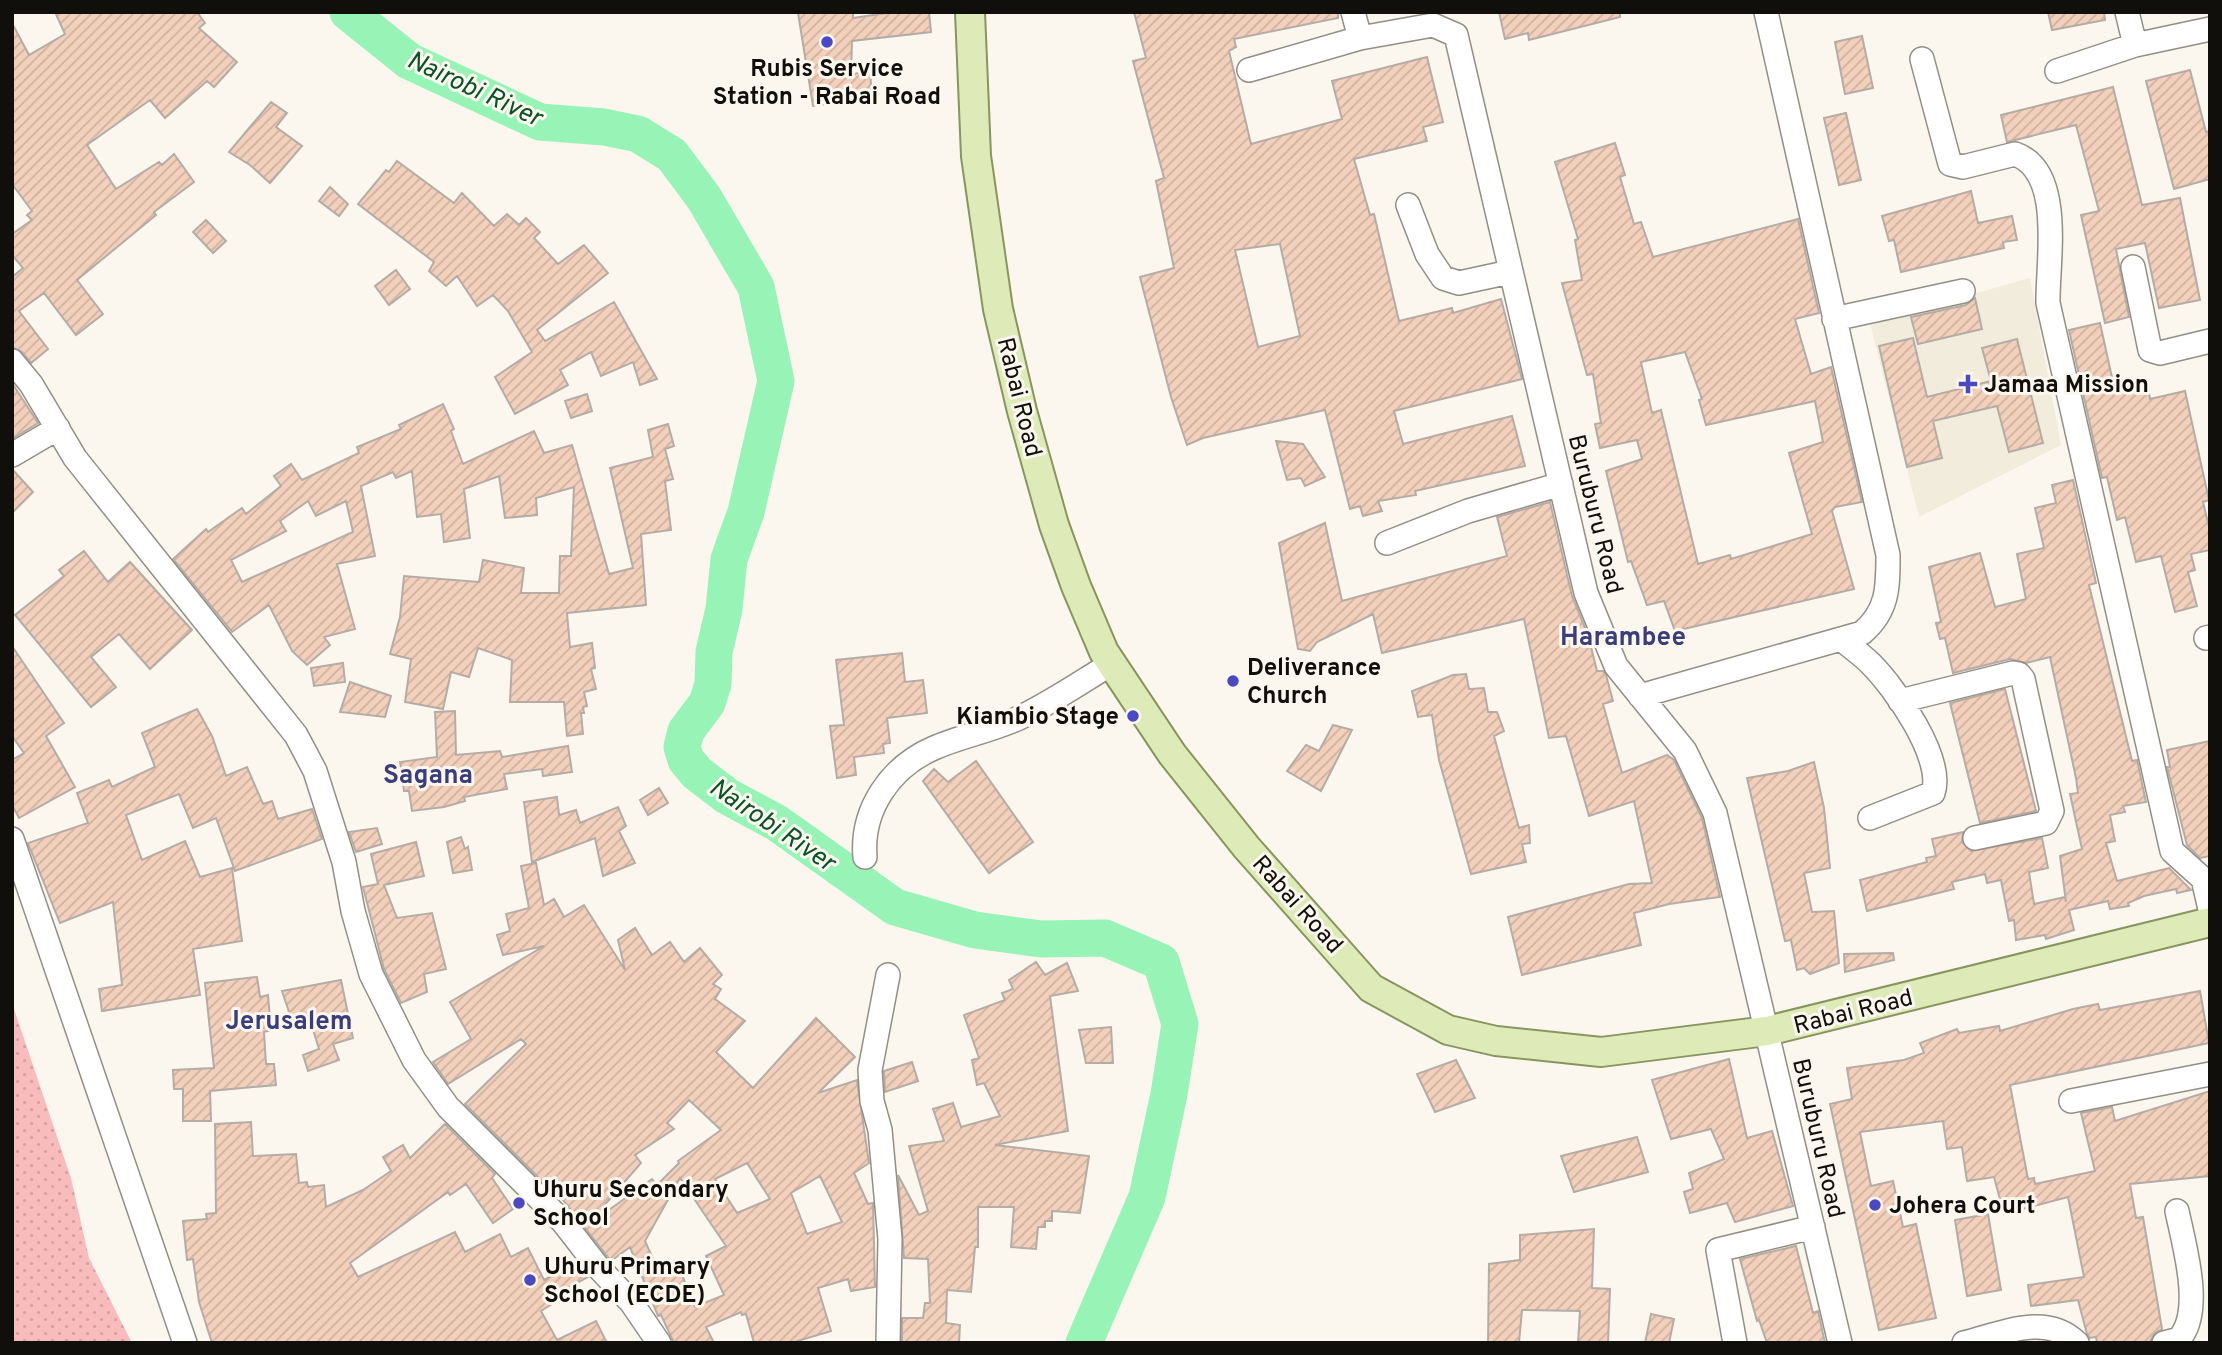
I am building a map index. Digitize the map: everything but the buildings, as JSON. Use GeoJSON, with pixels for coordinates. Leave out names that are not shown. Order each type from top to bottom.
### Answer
{"type":"FeatureCollection","features":[{"type":"Feature","properties":{"kind":"main road","name":"Rabai Road"},"geometry":{"type":"LineString","coordinates":[[970,12],[976,156],[998,309],[1022,411],[1054,525],[1076,586],[1111,664],[1172,754],[1247,848],[1371,988],[1448,1030],[1496,1041],[1601,1052],[1767,1031],[2210,922]]}},
{"type":"Feature","properties":{"kind":"street"},"geometry":{"type":"LineString","coordinates":[[1249,70],[1360,38],[1353,12]]}},
{"type":"Feature","properties":{"kind":"street"},"geometry":{"type":"LineString","coordinates":[[1640,696],[1862,634],[1882,612],[1888,593],[1888,555],[1766,12]]}},
{"type":"Feature","properties":{"kind":"street"},"geometry":{"type":"LineString","coordinates":[[2127,12],[2135,45]]}},
{"type":"Feature","properties":{"kind":"street","name":"Buruburu Road"},"geometry":{"type":"LineString","coordinates":[[1360,38],[1433,25],[1456,35],[1510,272],[1594,615],[1616,666],[1685,751],[1714,813],[1840,1343]]}},
{"type":"Feature","properties":{"kind":"street"},"geometry":{"type":"LineString","coordinates":[[2057,71],[2135,45],[2210,29]]}},
{"type":"Feature","properties":{"kind":"street"},"geometry":{"type":"LineString","coordinates":[[1922,59],[1950,164],[1963,167],[2015,154],[2031,163],[2043,185],[2052,253],[2048,303],[2172,851],[2203,879],[2210,909]]}},
{"type":"Feature","properties":{"kind":"street"},"geometry":{"type":"LineString","coordinates":[[1408,205],[1427,254],[1443,278],[1459,283],[1510,272]]}},
{"type":"Feature","properties":{"kind":"street"},"geometry":{"type":"LineString","coordinates":[[2133,267],[2150,350],[2160,353],[2210,341]]}},
{"type":"Feature","properties":{"kind":"street"},"geometry":{"type":"LineString","coordinates":[[1834,319],[1963,291]]}},
{"type":"Feature","properties":{"kind":"street"},"geometry":{"type":"LineString","coordinates":[[12,361],[31,384],[81,466],[260,687],[302,747],[315,771],[344,862],[353,911],[371,974],[414,1060],[448,1107],[563,1222],[598,1268],[631,1302],[659,1343]]}},
{"type":"Feature","properties":{"kind":"street"},"geometry":{"type":"LineString","coordinates":[[12,455],[58,428]]}},
{"type":"Feature","properties":{"kind":"street"},"geometry":{"type":"LineString","coordinates":[[1387,543],[1468,511],[1561,484]]}},
{"type":"Feature","properties":{"kind":"street"},"geometry":{"type":"LineString","coordinates":[[1841,639],[1872,664],[1900,701],[1922,735],[1937,782],[1933,793],[1870,818]]}},
{"type":"Feature","properties":{"kind":"street"},"geometry":{"type":"LineString","coordinates":[[865,857],[863,835],[868,817],[878,797],[911,760],[935,748],[984,733],[1021,717],[1111,664]]}},
{"type":"Feature","properties":{"kind":"street"},"geometry":{"type":"LineString","coordinates":[[1900,701],[2013,673],[2019,674],[2023,679],[2052,811],[2050,818],[2046,823],[1975,838]]}},
{"type":"Feature","properties":{"kind":"street"},"geometry":{"type":"LineString","coordinates":[[12,839],[184,1343]]}},
{"type":"Feature","properties":{"kind":"street"},"geometry":{"type":"LineString","coordinates":[[888,975],[870,1070],[872,1101],[880,1130],[890,1239],[888,1343]]}},
{"type":"Feature","properties":{"kind":"street"},"geometry":{"type":"LineString","coordinates":[[2071,1101],[2210,1074]]}},
{"type":"Feature","properties":{"kind":"street"},"geometry":{"type":"LineString","coordinates":[[2164,1343],[2179,1339],[2190,1321],[2188,1266],[2177,1211]]}},
{"type":"Feature","properties":{"kind":"street"},"geometry":{"type":"LineString","coordinates":[[1734,1343],[1718,1250],[1813,1227]]}},
{"type":"Feature","properties":{"kind":"street"},"geometry":{"type":"LineString","coordinates":[[1964,1343],[2036,1326],[2054,1327],[2077,1343]]}},
{"type":"Feature","properties":{"kind":"shaded area","name":"Jamaa Mission"},"geometry":{"type":"Polygon","coordinates":[[[2030,278],[2061,445],[1919,517],[1870,323],[2030,278]]]}},
{"type":"Feature","properties":{"kind":"shaded area"},"geometry":{"type":"Polygon","coordinates":[[[12,1003],[71,1178],[89,1258],[132,1343],[12,1343],[12,1003]]]}},
{"type":"Feature","properties":{"kind":"waterway","name":"Nairobi River"},"geometry":{"type":"LineString","coordinates":[[348,12],[409,61],[540,122],[604,127],[638,134],[672,155],[704,198],[756,287],[776,381],[746,512],[729,559],[724,609],[714,652],[713,684],[707,703],[686,731],[682,747],[686,760],[697,773],[727,796],[777,823],[895,907],[975,930],[1041,939],[1105,938],[1161,962],[1180,1024],[1169,1094],[1147,1197],[1084,1343]]}},
{"type":"Feature","properties":{"kind":"place","name":"Rubis Service Station - Rabai Road"},"geometry":{"type":"Point","coordinates":[827,42]}},
{"type":"Feature","properties":{"kind":"place","name":"Jamaa Mission"},"geometry":{"type":"Point","coordinates":[1968,384]}},
{"type":"Feature","properties":{"kind":"place","name":"Deliverance Church"},"geometry":{"type":"Point","coordinates":[1233,681]}},
{"type":"Feature","properties":{"kind":"place","name":"Kiambio Stage"},"geometry":{"type":"Point","coordinates":[1133,716]}},
{"type":"Feature","properties":{"kind":"place","name":"Uhuru Secondary School"},"geometry":{"type":"Point","coordinates":[519,1203]}},
{"type":"Feature","properties":{"kind":"place","name":"Johera Court"},"geometry":{"type":"Point","coordinates":[1875,1205]}},
{"type":"Feature","properties":{"kind":"place","name":"Uhuru Primary School (ECDE)"},"geometry":{"type":"Point","coordinates":[530,1280]}},
{"type":"Feature","properties":{"kind":"district","name":"Harambee"},"geometry":{"type":"Point","coordinates":[1623,636]}},
{"type":"Feature","properties":{"kind":"district","name":"Sagana"},"geometry":{"type":"Point","coordinates":[428,774]}},
{"type":"Feature","properties":{"kind":"district","name":"Jerusalem"},"geometry":{"type":"Point","coordinates":[289,1020]}}]}
